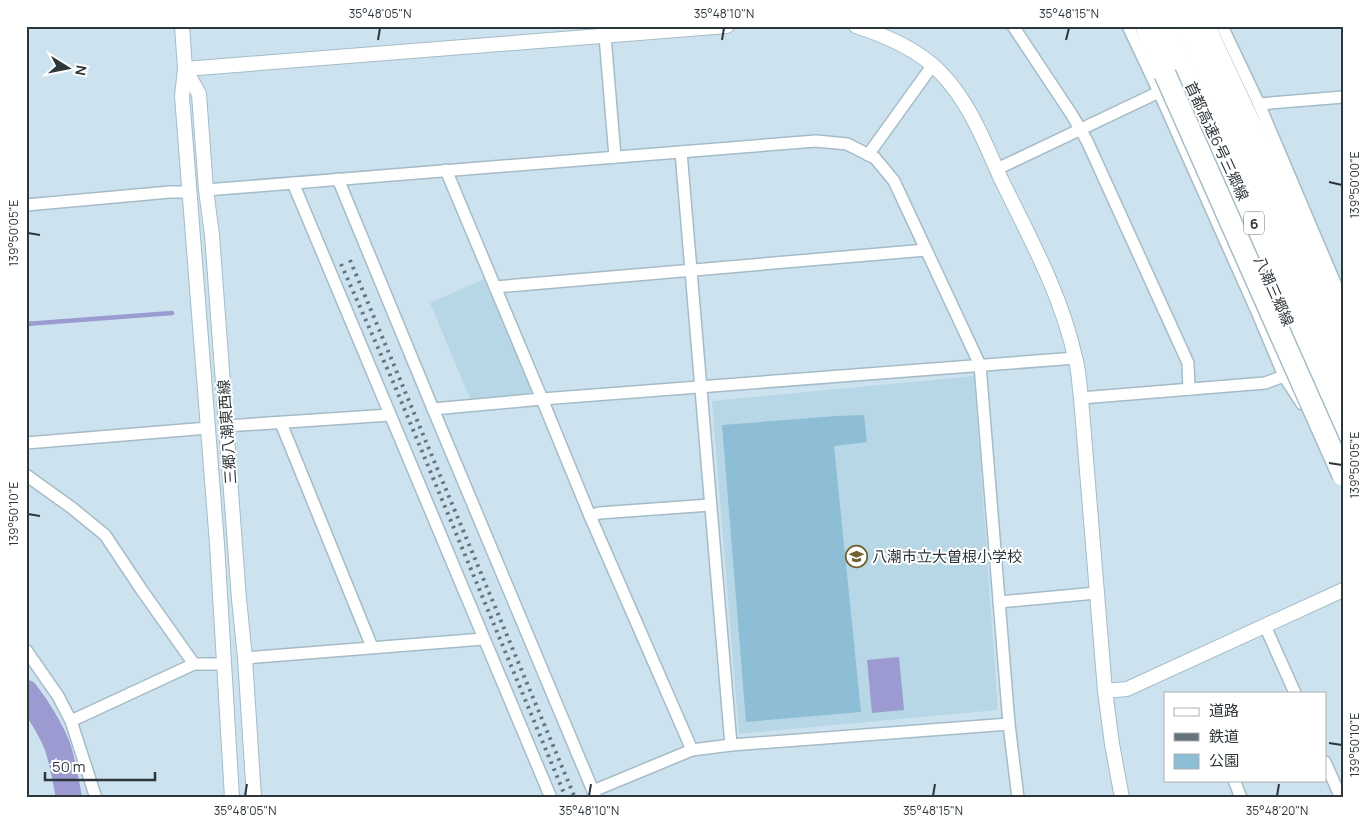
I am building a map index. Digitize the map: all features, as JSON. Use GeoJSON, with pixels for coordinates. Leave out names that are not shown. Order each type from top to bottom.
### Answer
{"type":"FeatureCollection","features":[{"type":"Feature","properties":{"kind":"highway"},"geometry":{"type":"LineString","coordinates":[[1146,26],[1162,83],[1343,475]]}},
{"type":"Feature","properties":{"kind":"highway","name":"首都高速6号三郷線"},"geometry":{"type":"LineString","coordinates":[[1163,26],[1305,331],[1341,436]]}},
{"type":"Feature","properties":{"kind":"highway","name":"首都高速6号三郷線"},"geometry":{"type":"LineString","coordinates":[[1186,26],[1272,214],[1343,381]]}},
{"type":"Feature","properties":{"kind":"highway"},"geometry":{"type":"LineString","coordinates":[[1204,26],[1258,141],[1343,332]]}},
{"type":"Feature","properties":{"kind":"main road","name":"八潮三郷線"},"geometry":{"type":"LineString","coordinates":[[1152,26],[1195,114],[1341,436]]}},
{"type":"Feature","properties":{"kind":"main road"},"geometry":{"type":"LineString","coordinates":[[1194,26],[1236,111],[1343,351]]}},
{"type":"Feature","properties":{"kind":"street","name":"三郷八潮東西線"},"geometry":{"type":"LineString","coordinates":[[182,26],[185,69],[182,96],[225,664],[232,798]]}},
{"type":"Feature","properties":{"kind":"street"},"geometry":{"type":"LineString","coordinates":[[185,69],[727,26]]}},
{"type":"Feature","properties":{"kind":"street"},"geometry":{"type":"LineString","coordinates":[[856,26],[912,50],[939,70],[960,97],[978,128],[1045,270],[1064,319],[1076,358],[1081,398],[1105,691],[1122,798]]}},
{"type":"Feature","properties":{"kind":"street"},"geometry":{"type":"LineString","coordinates":[[1013,26],[1087,141],[1188,363],[1189,388]]}},
{"type":"Feature","properties":{"kind":"street"},"geometry":{"type":"LineString","coordinates":[[1128,26],[1162,83],[1284,376],[1310,417],[1341,436]]}},
{"type":"Feature","properties":{"kind":"street"},"geometry":{"type":"LineString","coordinates":[[1222,26],[1259,104],[1343,302]]}},
{"type":"Feature","properties":{"kind":"street"},"geometry":{"type":"LineString","coordinates":[[604,36],[615,157]]}},
{"type":"Feature","properties":{"kind":"street"},"geometry":{"type":"LineString","coordinates":[[868,155],[932,66]]}},
{"type":"Feature","properties":{"kind":"street","name":"三郷八潮東西線"},"geometry":{"type":"LineString","coordinates":[[185,69],[199,94],[206,190],[212,235],[254,798]]}},
{"type":"Feature","properties":{"kind":"street"},"geometry":{"type":"LineString","coordinates":[[997,169],[1080,130],[1162,83]]}},
{"type":"Feature","properties":{"kind":"street"},"geometry":{"type":"LineString","coordinates":[[1259,104],[1343,97]]}},
{"type":"Feature","properties":{"kind":"street"},"geometry":{"type":"LineString","coordinates":[[206,190],[816,141],[847,144],[875,158],[894,182],[980,365],[1009,724],[1018,798]]}},
{"type":"Feature","properties":{"kind":"street"},"geometry":{"type":"LineString","coordinates":[[681,152],[731,745]]}},
{"type":"Feature","properties":{"kind":"street"},"geometry":{"type":"LineString","coordinates":[[446,170],[590,516],[692,750]]}},
{"type":"Feature","properties":{"kind":"street"},"geometry":{"type":"LineString","coordinates":[[338,179],[594,794],[692,750],[731,745],[1009,724]]}},
{"type":"Feature","properties":{"kind":"street"},"geometry":{"type":"LineString","coordinates":[[293,183],[551,798]]}},
{"type":"Feature","properties":{"kind":"street"},"geometry":{"type":"LineString","coordinates":[[26,205],[170,192],[189,192]]}},
{"type":"Feature","properties":{"kind":"street"},"geometry":{"type":"LineString","coordinates":[[1235,261],[1246,226]]}},
{"type":"Feature","properties":{"kind":"street"},"geometry":{"type":"LineString","coordinates":[[494,288],[926,250]]}},
{"type":"Feature","properties":{"kind":"street"},"geometry":{"type":"LineString","coordinates":[[433,409],[1076,358]]}},
{"type":"Feature","properties":{"kind":"street"},"geometry":{"type":"LineString","coordinates":[[1081,398],[1265,383],[1284,376]]}},
{"type":"Feature","properties":{"kind":"street"},"geometry":{"type":"LineString","coordinates":[[226,426],[390,415]]}},
{"type":"Feature","properties":{"kind":"street"},"geometry":{"type":"LineString","coordinates":[[281,423],[372,647]]}},
{"type":"Feature","properties":{"kind":"street"},"geometry":{"type":"LineString","coordinates":[[26,443],[208,428]]}},
{"type":"Feature","properties":{"kind":"street"},"geometry":{"type":"LineString","coordinates":[[26,475],[72,508],[105,535],[194,664]]}},
{"type":"Feature","properties":{"kind":"street"},"geometry":{"type":"LineString","coordinates":[[590,516],[599,513],[710,505]]}},
{"type":"Feature","properties":{"kind":"street"},"geometry":{"type":"LineString","coordinates":[[1105,691],[1127,690],[1343,590]]}},
{"type":"Feature","properties":{"kind":"street"},"geometry":{"type":"LineString","coordinates":[[999,602],[1096,594]]}},
{"type":"Feature","properties":{"kind":"street"},"geometry":{"type":"LineString","coordinates":[[1266,626],[1295,692]]}},
{"type":"Feature","properties":{"kind":"street"},"geometry":{"type":"LineString","coordinates":[[245,658],[483,639]]}},
{"type":"Feature","properties":{"kind":"street"},"geometry":{"type":"LineString","coordinates":[[26,650],[58,696],[71,721],[96,798]]}},
{"type":"Feature","properties":{"kind":"street"},"geometry":{"type":"LineString","coordinates":[[71,721],[194,664],[225,664]]}},
{"type":"Feature","properties":{"kind":"street"},"geometry":{"type":"LineString","coordinates":[[1326,764],[1341,798]]}},
{"type":"Feature","properties":{"kind":"street"},"geometry":{"type":"LineString","coordinates":[[1235,782],[1241,798]]}},
{"type":"Feature","properties":{"kind":"shaded area"},"geometry":{"type":"Polygon","coordinates":[[[484,279],[532,390],[528,396],[471,401],[430,303],[484,279]]]}},
{"type":"Feature","properties":{"kind":"shaded area","name":"八潮市立大曽根小学校"},"geometry":{"type":"Polygon","coordinates":[[[974,376],[998,710],[739,734],[712,401],[974,376]]]}},
{"type":"Feature","properties":{"kind":"shaded area"},"geometry":{"type":"Polygon","coordinates":[[[899,657],[904,710],[872,713],[867,660],[899,657]]]}},
{"type":"Feature","properties":{"kind":"green space"},"geometry":{"type":"Polygon","coordinates":[[[864,415],[867,442],[834,446],[861,712],[746,722],[722,425],[864,415]]]}},
{"type":"Feature","properties":{"kind":"waterway"},"geometry":{"type":"LineString","coordinates":[[26,324],[172,313]]}},
{"type":"Feature","properties":{"kind":"waterway"},"geometry":{"type":"LineString","coordinates":[[26,693],[44,719],[58,748],[69,798]]}},
{"type":"Feature","properties":{"kind":"railway"},"geometry":{"type":"LineString","coordinates":[[350,260],[575,798]]}},
{"type":"Feature","properties":{"kind":"railway"},"geometry":{"type":"LineString","coordinates":[[341,264],[394,384],[566,798]]}},
{"type":"Feature","properties":{"kind":"place","name":"八潮市立大曽根小学校"},"geometry":{"type":"Point","coordinates":[856,556]}}]}
